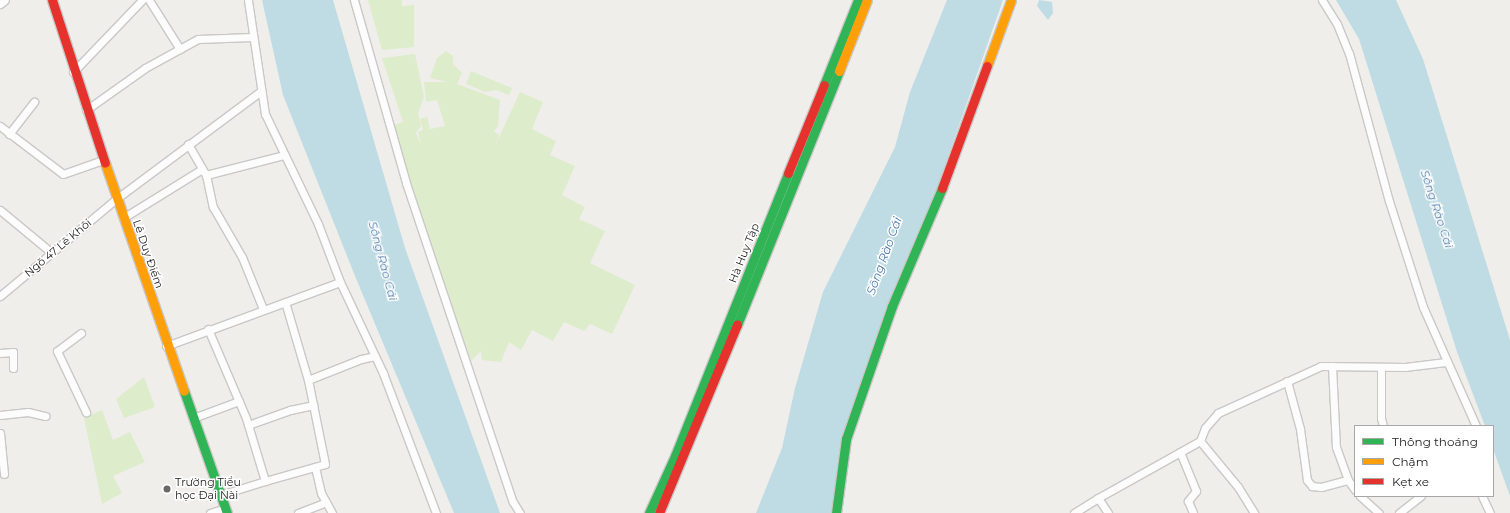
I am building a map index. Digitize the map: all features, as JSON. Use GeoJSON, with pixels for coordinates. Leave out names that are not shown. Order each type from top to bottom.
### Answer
{"type":"FeatureCollection","features":[{"type":"Feature","properties":{"kind":"main road","name":"Lê Duy Điếm"},"geometry":{"type":"LineString","coordinates":[[52,0],[73,72],[166,346],[226,510]]}},
{"type":"Feature","properties":{"kind":"main road","name":"Hà Huy Tập"},"geometry":{"type":"LineString","coordinates":[[650,513],[675,456],[858,0]]}},
{"type":"Feature","properties":{"kind":"main road","name":"Hà Huy Tập"},"geometry":{"type":"LineString","coordinates":[[659,513],[867,0]]}},
{"type":"Feature","properties":{"kind":"main road"},"geometry":{"type":"LineString","coordinates":[[836,513],[846,439],[892,306],[948,174],[1011,0]]}},
{"type":"Feature","properties":{"kind":"street"},"geometry":{"type":"LineString","coordinates":[[0,4],[5,0]]}},
{"type":"Feature","properties":{"kind":"street"},"geometry":{"type":"LineString","coordinates":[[73,72],[142,0]]}},
{"type":"Feature","properties":{"kind":"street"},"geometry":{"type":"LineString","coordinates":[[149,0],[180,49]]}},
{"type":"Feature","properties":{"kind":"street"},"geometry":{"type":"LineString","coordinates":[[248,0],[252,37],[268,123],[318,224],[340,282],[375,356],[436,513]]}},
{"type":"Feature","properties":{"kind":"street"},"geometry":{"type":"LineString","coordinates":[[354,0],[406,183],[513,502],[520,513]]}},
{"type":"Feature","properties":{"kind":"street"},"geometry":{"type":"LineString","coordinates":[[1322,0],[1337,24],[1349,53],[1400,238],[1446,362],[1476,425]]}},
{"type":"Feature","properties":{"kind":"street"},"geometry":{"type":"LineString","coordinates":[[86,110],[145,68],[204,37],[252,37]]}},
{"type":"Feature","properties":{"kind":"street","name":"Ngõ 47 Lê Khôi"},"geometry":{"type":"LineString","coordinates":[[0,296],[116,199],[261,91]]}},
{"type":"Feature","properties":{"kind":"street"},"geometry":{"type":"LineString","coordinates":[[9,134],[34,102]]}},
{"type":"Feature","properties":{"kind":"street"},"geometry":{"type":"LineString","coordinates":[[0,126],[63,174],[103,160]]}},
{"type":"Feature","properties":{"kind":"street"},"geometry":{"type":"LineString","coordinates":[[188,144],[204,172],[213,207],[242,257],[263,308]]}},
{"type":"Feature","properties":{"kind":"street"},"geometry":{"type":"LineString","coordinates":[[123,218],[204,172],[284,155]]}},
{"type":"Feature","properties":{"kind":"street"},"geometry":{"type":"LineString","coordinates":[[0,210],[52,253]]}},
{"type":"Feature","properties":{"kind":"street"},"geometry":{"type":"LineString","coordinates":[[166,346],[263,308],[340,282]]}},
{"type":"Feature","properties":{"kind":"street"},"geometry":{"type":"LineString","coordinates":[[220,495],[325,464],[308,380],[284,302]]}},
{"type":"Feature","properties":{"kind":"street"},"geometry":{"type":"LineString","coordinates":[[208,329],[239,401],[265,481]]}},
{"type":"Feature","properties":{"kind":"street"},"geometry":{"type":"LineString","coordinates":[[82,333],[56,351],[86,412]]}},
{"type":"Feature","properties":{"kind":"street"},"geometry":{"type":"LineString","coordinates":[[0,353],[13,352],[13,368]]}},
{"type":"Feature","properties":{"kind":"street"},"geometry":{"type":"LineString","coordinates":[[308,380],[361,359],[375,356]]}},
{"type":"Feature","properties":{"kind":"street"},"geometry":{"type":"LineString","coordinates":[[1074,513],[1200,440],[1205,428],[1218,413],[1322,366],[1381,367],[1446,362]]}},
{"type":"Feature","properties":{"kind":"street"},"geometry":{"type":"LineString","coordinates":[[1332,366],[1336,413],[1335,440],[1348,480],[1354,489]]}},
{"type":"Feature","properties":{"kind":"street"},"geometry":{"type":"LineString","coordinates":[[1381,367],[1381,418],[1383,425]]}},
{"type":"Feature","properties":{"kind":"street"},"geometry":{"type":"LineString","coordinates":[[1287,381],[1300,430],[1307,480],[1312,486],[1321,487],[1348,480]]}},
{"type":"Feature","properties":{"kind":"street"},"geometry":{"type":"LineString","coordinates":[[193,418],[239,401]]}},
{"type":"Feature","properties":{"kind":"street"},"geometry":{"type":"LineString","coordinates":[[248,425],[290,410],[312,405]]}},
{"type":"Feature","properties":{"kind":"street"},"geometry":{"type":"LineString","coordinates":[[0,415],[28,412],[46,416]]}},
{"type":"Feature","properties":{"kind":"street"},"geometry":{"type":"LineString","coordinates":[[0,433],[4,474]]}},
{"type":"Feature","properties":{"kind":"street"},"geometry":{"type":"LineString","coordinates":[[1200,440],[1254,513]]}},
{"type":"Feature","properties":{"kind":"street"},"geometry":{"type":"LineString","coordinates":[[1180,452],[1196,491],[1188,501],[1193,513]]}},
{"type":"Feature","properties":{"kind":"street"},"geometry":{"type":"LineString","coordinates":[[315,467],[326,502],[332,513]]}},
{"type":"Feature","properties":{"kind":"street"},"geometry":{"type":"LineString","coordinates":[[1361,497],[1379,513]]}},
{"type":"Feature","properties":{"kind":"street"},"geometry":{"type":"LineString","coordinates":[[1399,513],[1419,497]]}},
{"type":"Feature","properties":{"kind":"street"},"geometry":{"type":"LineString","coordinates":[[1482,497],[1490,513]]}},
{"type":"Feature","properties":{"kind":"street"},"geometry":{"type":"LineString","coordinates":[[1098,498],[1108,513]]}},
{"type":"Feature","properties":{"kind":"street"},"geometry":{"type":"LineString","coordinates":[[298,513],[326,502]]}},
{"type":"Feature","properties":{"kind":"street"},"geometry":{"type":"LineString","coordinates":[[210,513],[226,510]]}},
{"type":"Feature","properties":{"kind":"green space"},"geometry":{"type":"Polygon","coordinates":[[[368,0],[402,0],[402,6],[414,5],[414,47],[382,50],[368,0]]]}},
{"type":"Feature","properties":{"kind":"green space"},"geometry":{"type":"Polygon","coordinates":[[[446,51],[453,56],[453,64],[462,73],[457,84],[500,100],[498,126],[494,131],[499,135],[495,146],[520,92],[543,102],[532,129],[556,141],[550,155],[575,166],[562,195],[585,207],[579,219],[605,231],[590,263],[635,285],[612,334],[590,324],[584,331],[564,322],[553,341],[532,330],[521,350],[509,342],[501,362],[482,360],[481,351],[471,361],[391,126],[403,122],[382,58],[415,54],[424,97],[418,113],[421,126],[416,133],[421,145],[418,132],[423,130],[420,119],[427,117],[430,129],[445,126],[437,100],[426,102],[424,82],[447,82],[430,78],[437,58],[446,51]]]}},
{"type":"Feature","properties":{"kind":"green space"},"geometry":{"type":"Polygon","coordinates":[[[471,71],[512,88],[509,95],[496,90],[485,92],[466,84],[471,71]]]}},
{"type":"Feature","properties":{"kind":"green space"},"geometry":{"type":"Polygon","coordinates":[[[144,377],[155,407],[124,418],[116,399],[144,377]]]}},
{"type":"Feature","properties":{"kind":"green space"},"geometry":{"type":"Polygon","coordinates":[[[102,410],[113,440],[130,432],[145,462],[113,476],[122,493],[102,504],[84,418],[102,410]]]}},
{"type":"Feature","properties":{"kind":"water","name":"Sông Rào Cái"},"geometry":{"type":"Polygon","coordinates":[[[262,0],[333,0],[405,248],[500,513],[454,513],[355,276],[283,95],[262,0]]]}},
{"type":"Feature","properties":{"kind":"water","name":"Sông Rào Cái"},"geometry":{"type":"Polygon","coordinates":[[[947,0],[1003,0],[936,191],[895,286],[867,376],[843,434],[833,513],[756,513],[782,448],[795,388],[823,292],[895,147],[910,92],[947,0]]]}},
{"type":"Feature","properties":{"kind":"water"},"geometry":{"type":"Polygon","coordinates":[[[1039,0],[1052,2],[1053,13],[1048,20],[1037,6],[1039,0]]]}},
{"type":"Feature","properties":{"kind":"water","name":"Sông Rào Cái"},"geometry":{"type":"Polygon","coordinates":[[[1336,0],[1396,0],[1423,59],[1510,340],[1510,496],[1494,452],[1494,425],[1485,425],[1457,352],[1359,39],[1336,0]]]}},
{"type":"Feature","properties":{"kind":"traffic: fast"},"geometry":{"type":"LineString","coordinates":[[824,85],[858,0]]}},
{"type":"Feature","properties":{"kind":"traffic: fast"},"geometry":{"type":"LineString","coordinates":[[737,325],[839,71]]}},
{"type":"Feature","properties":{"kind":"traffic: fast"},"geometry":{"type":"LineString","coordinates":[[649,513],[675,456],[788,173]]}},
{"type":"Feature","properties":{"kind":"traffic: fast"},"geometry":{"type":"LineString","coordinates":[[836,513],[846,439],[892,306],[942,188]]}},
{"type":"Feature","properties":{"kind":"traffic: fast"},"geometry":{"type":"LineString","coordinates":[[184,391],[227,513]]}},
{"type":"Feature","properties":{"kind":"traffic: slow"},"geometry":{"type":"LineString","coordinates":[[839,71],[867,0]]}},
{"type":"Feature","properties":{"kind":"traffic: slow"},"geometry":{"type":"LineString","coordinates":[[987,66],[1011,0]]}},
{"type":"Feature","properties":{"kind":"traffic: slow"},"geometry":{"type":"LineString","coordinates":[[105,163],[184,391]]}},
{"type":"Feature","properties":{"kind":"traffic: jam"},"geometry":{"type":"LineString","coordinates":[[52,0],[105,163]]}},
{"type":"Feature","properties":{"kind":"traffic: jam"},"geometry":{"type":"LineString","coordinates":[[942,188],[987,66]]}},
{"type":"Feature","properties":{"kind":"traffic: jam"},"geometry":{"type":"LineString","coordinates":[[788,173],[824,85]]}},
{"type":"Feature","properties":{"kind":"traffic: jam"},"geometry":{"type":"LineString","coordinates":[[659,513],[737,325]]}},
{"type":"Feature","properties":{"kind":"place","name":"Trường Tiểu học Đại Nài"},"geometry":{"type":"Point","coordinates":[167,489]}}]}
